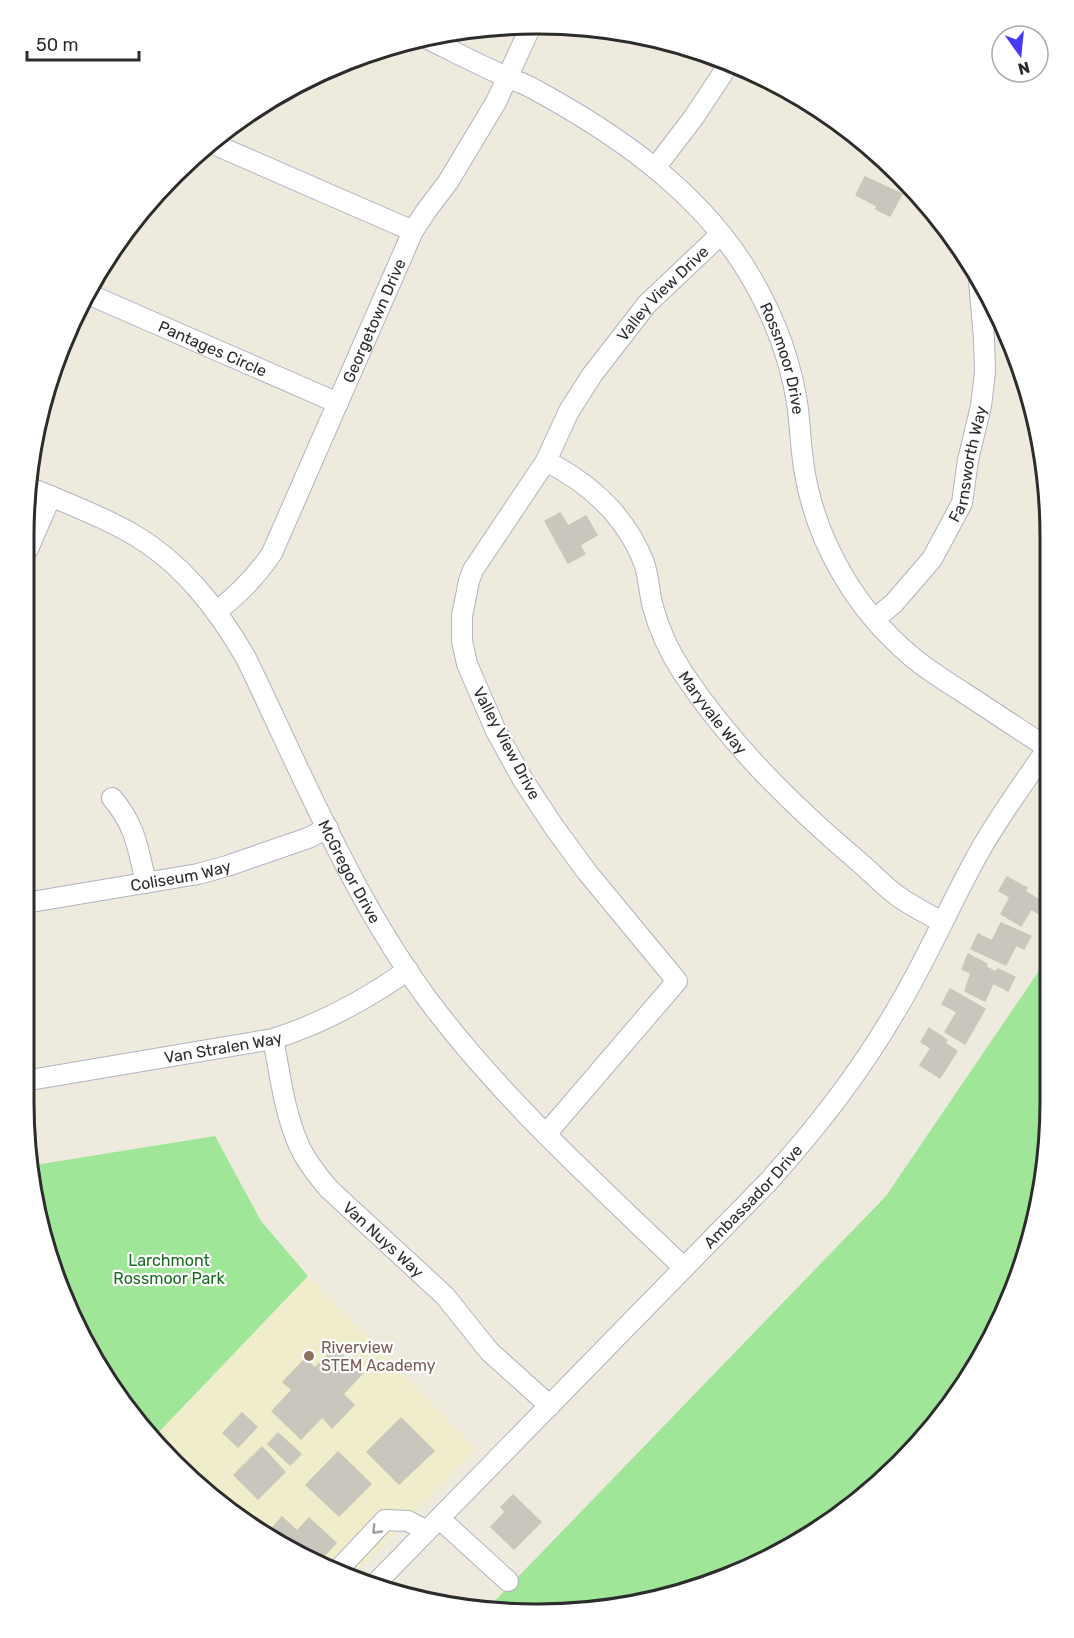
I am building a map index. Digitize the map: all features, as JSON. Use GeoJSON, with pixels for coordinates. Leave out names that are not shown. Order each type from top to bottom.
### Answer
{"type":"FeatureCollection","features":[{"type":"Feature","properties":{"kind":"street","name":"Georgetown Drive"},"geometry":{"type":"LineString","coordinates":[[217,611],[241,592],[258,574],[272,553],[413,231],[448,182],[496,102],[527,35]]}},
{"type":"Feature","properties":{"kind":"street","name":"Rossmoor Drive"},"geometry":{"type":"LineString","coordinates":[[439,44],[528,86],[573,111],[616,139],[655,168],[684,194],[720,235],[759,291],[777,332],[793,382],[804,468],[820,529],[850,588],[898,644],[926,668],[1040,743]]}},
{"type":"Feature","properties":{"kind":"street"},"geometry":{"type":"LineString","coordinates":[[655,168],[694,117],[724,71]]}},
{"type":"Feature","properties":{"kind":"street"},"geometry":{"type":"LineString","coordinates":[[220,147],[413,231]]}},
{"type":"Feature","properties":{"kind":"street","name":"Valley View Drive"},"geometry":{"type":"LineString","coordinates":[[546,1134],[677,981],[593,880],[523,780],[496,730],[467,664],[462,641],[462,616],[473,570],[546,461],[569,411],[591,375],[646,304],[720,235]]}},
{"type":"Feature","properties":{"kind":"street","name":"Pantages Circle"},"geometry":{"type":"LineString","coordinates":[[96,297],[338,403]]}},
{"type":"Feature","properties":{"kind":"street","name":"Farnsworth Way"},"geometry":{"type":"LineString","coordinates":[[875,619],[894,603],[932,559],[962,503],[968,460],[981,406],[985,372],[981,302]]}},
{"type":"Feature","properties":{"kind":"street","name":"Maryvale Way"},"geometry":{"type":"LineString","coordinates":[[546,461],[593,491],[626,529],[644,564],[653,608],[670,650],[714,716],[740,748],[776,788],[812,822],[899,897],[942,922]]}},
{"type":"Feature","properties":{"kind":"street","name":"McGregor Drive"},"geometry":{"type":"LineString","coordinates":[[37,491],[105,519],[155,549],[200,591],[217,611],[246,658],[358,889],[408,970],[466,1048],[498,1086],[684,1268]]}},
{"type":"Feature","properties":{"kind":"street"},"geometry":{"type":"LineString","coordinates":[[34,535],[51,496]]}},
{"type":"Feature","properties":{"kind":"street","name":"Ambassador Drive"},"geometry":{"type":"LineString","coordinates":[[380,1579],[767,1183],[823,1118],[895,1013],[980,852],[1040,760]]}},
{"type":"Feature","properties":{"kind":"street"},"geometry":{"type":"LineString","coordinates":[[112,798],[123,811],[134,831],[146,883]]}},
{"type":"Feature","properties":{"kind":"street","name":"Coliseum Way"},"geometry":{"type":"LineString","coordinates":[[34,902],[146,883],[227,866],[308,838],[328,828]]}},
{"type":"Feature","properties":{"kind":"street","name":"Van Stralen Way"},"geometry":{"type":"LineString","coordinates":[[34,1079],[273,1039],[300,1031],[323,1020],[390,983],[408,970]]}},
{"type":"Feature","properties":{"kind":"street","name":"Van Nuys Way"},"geometry":{"type":"LineString","coordinates":[[273,1039],[291,1122],[298,1143],[315,1172],[329,1189],[445,1296],[489,1351],[550,1406]]}},
{"type":"Feature","properties":{"kind":"street"},"geometry":{"type":"LineString","coordinates":[[343,1564],[385,1520],[408,1521],[434,1525],[508,1581]]}},
{"type":"Feature","properties":{"kind":"shaded area","name":"Riverview STEM Academy"},"geometry":{"type":"Polygon","coordinates":[[[308,1276],[476,1449],[359,1571],[315,1552],[258,1519],[206,1479],[159,1432],[308,1276]]]}},
{"type":"Feature","properties":{"kind":"green space"},"geometry":{"type":"Polygon","coordinates":[[[1040,969],[1038,1134],[1030,1199],[1022,1231],[1013,1263],[988,1323],[955,1380],[915,1432],[868,1479],[843,1500],[788,1536],[729,1565],[667,1586],[603,1599],[537,1604],[495,1601],[886,1196],[1040,969]]]}},
{"type":"Feature","properties":{"kind":"green space","name":"Larchmont Rossmoor Park"},"geometry":{"type":"Polygon","coordinates":[[[215,1136],[261,1221],[308,1276],[159,1432],[119,1380],[86,1323],[61,1263],[44,1199],[39,1164],[215,1136]]]}},
{"type":"Feature","properties":{"kind":"building"},"geometry":{"type":"Polygon","coordinates":[[[865,177],[902,194],[890,216],[856,195],[865,177]]]}},
{"type":"Feature","properties":{"kind":"building"},"geometry":{"type":"Polygon","coordinates":[[[560,513],[568,526],[586,516],[597,535],[580,545],[585,554],[568,563],[545,521],[560,513]]]}},
{"type":"Feature","properties":{"kind":"building"},"geometry":{"type":"Polygon","coordinates":[[[1007,877],[1027,888],[1025,891],[1040,901],[1040,912],[1039,914],[1031,909],[1021,926],[1001,914],[1010,897],[999,891],[1007,877]]]}},
{"type":"Feature","properties":{"kind":"building"},"geometry":{"type":"Polygon","coordinates":[[[1001,923],[1031,936],[1024,949],[1016,945],[1006,965],[971,949],[978,934],[992,941],[1001,923]]]}},
{"type":"Feature","properties":{"kind":"building"},"geometry":{"type":"Polygon","coordinates":[[[968,954],[987,964],[986,967],[996,972],[998,969],[1015,977],[1008,991],[993,983],[985,1001],[965,991],[971,973],[962,969],[968,954]]]}},
{"type":"Feature","properties":{"kind":"building"},"geometry":{"type":"Polygon","coordinates":[[[950,989],[985,1009],[965,1044],[945,1032],[957,1012],[942,1004],[950,989]]]}},
{"type":"Feature","properties":{"kind":"building"},"geometry":{"type":"Polygon","coordinates":[[[929,1028],[947,1040],[945,1043],[957,1051],[940,1078],[920,1065],[931,1048],[921,1042],[929,1028]]]}},
{"type":"Feature","properties":{"kind":"building"},"geometry":{"type":"Polygon","coordinates":[[[335,1348],[362,1374],[343,1394],[354,1405],[332,1428],[322,1417],[301,1439],[272,1411],[292,1390],[283,1382],[305,1359],[315,1368],[335,1348]]]}},
{"type":"Feature","properties":{"kind":"building"},"geometry":{"type":"Polygon","coordinates":[[[242,1413],[257,1427],[238,1447],[223,1433],[242,1413]]]}},
{"type":"Feature","properties":{"kind":"building"},"geometry":{"type":"Polygon","coordinates":[[[401,1418],[434,1451],[399,1484],[367,1452],[401,1418]]]}},
{"type":"Feature","properties":{"kind":"building"},"geometry":{"type":"Polygon","coordinates":[[[278,1433],[301,1454],[290,1465],[268,1444],[278,1433]]]}},
{"type":"Feature","properties":{"kind":"building"},"geometry":{"type":"Polygon","coordinates":[[[262,1447],[285,1472],[258,1499],[234,1475],[262,1447]]]}},
{"type":"Feature","properties":{"kind":"building"},"geometry":{"type":"Polygon","coordinates":[[[338,1452],[371,1484],[339,1516],[306,1485],[338,1452]]]}},
{"type":"Feature","properties":{"kind":"building"},"geometry":{"type":"Polygon","coordinates":[[[513,1495],[541,1522],[514,1549],[491,1527],[505,1512],[501,1507],[513,1495]]]}},
{"type":"Feature","properties":{"kind":"building"},"geometry":{"type":"Polygon","coordinates":[[[282,1517],[297,1531],[309,1518],[336,1543],[324,1556],[273,1528],[282,1517]]]}},
{"type":"Feature","properties":{"kind":"place","name":"Riverview STEM Academy"},"geometry":{"type":"Point","coordinates":[309,1356]}}]}
